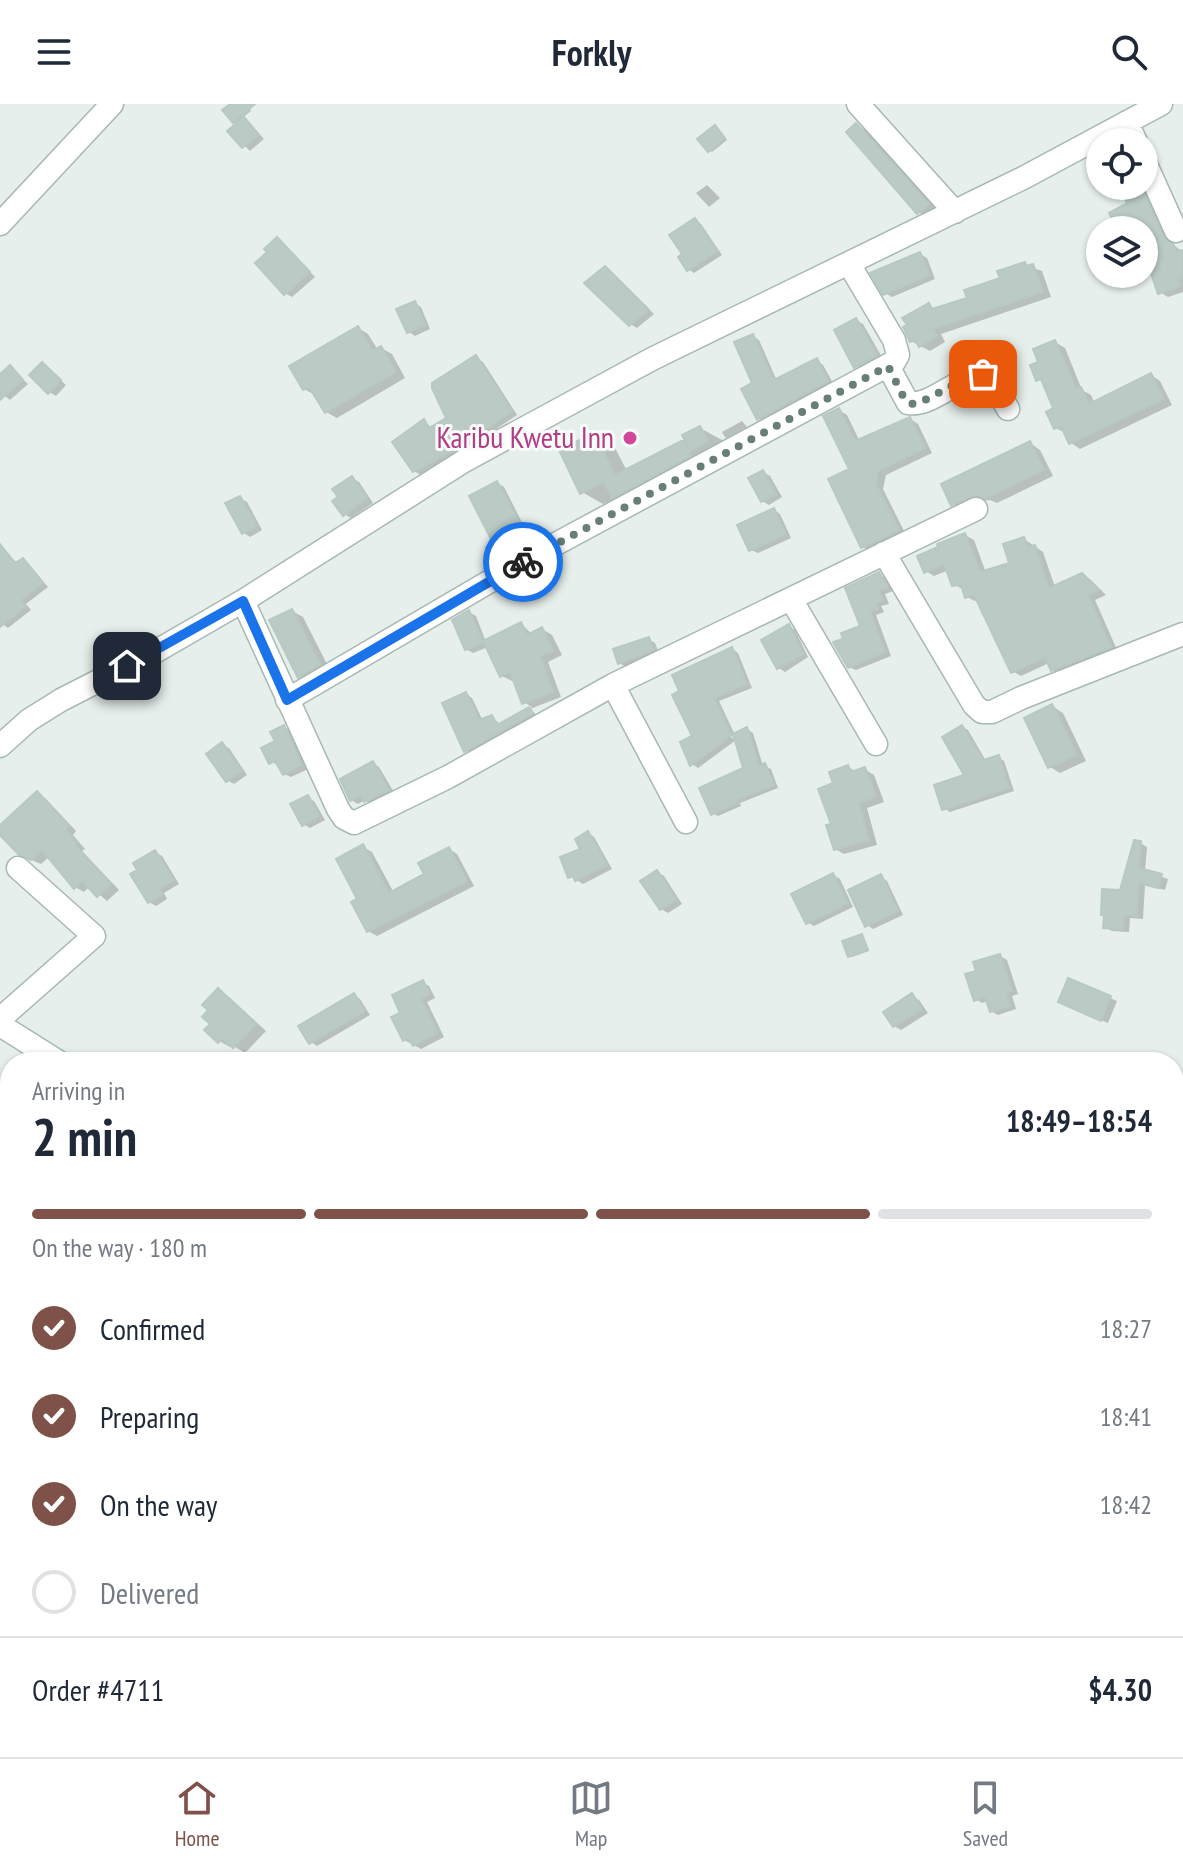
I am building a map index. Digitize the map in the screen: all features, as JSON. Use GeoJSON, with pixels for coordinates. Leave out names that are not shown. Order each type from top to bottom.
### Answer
{"type":"FeatureCollection","features":[{"type":"Feature","properties":{"kind":"street"},"geometry":{"type":"LineString","coordinates":[[0,224],[112,104]]}},
{"type":"Feature","properties":{"kind":"street"},"geometry":{"type":"LineString","coordinates":[[858,104],[955,212]]}},
{"type":"Feature","properties":{"kind":"street"},"geometry":{"type":"LineString","coordinates":[[1135,128],[1161,104]]}},
{"type":"Feature","properties":{"kind":"street"},"geometry":{"type":"LineString","coordinates":[[0,746],[29,720],[61,700],[153,653],[243,601],[464,461],[652,359],[955,212],[1086,152]]}},
{"type":"Feature","properties":{"kind":"street"},"geometry":{"type":"LineString","coordinates":[[1158,191],[1176,231]]}},
{"type":"Feature","properties":{"kind":"street"},"geometry":{"type":"LineString","coordinates":[[287,700],[528,559],[888,366],[898,358],[894,340],[849,264]]}},
{"type":"Feature","properties":{"kind":"street"},"geometry":{"type":"LineString","coordinates":[[888,366],[908,403],[919,403],[969,377],[983,374],[992,381],[1008,409]]}},
{"type":"Feature","properties":{"kind":"street"},"geometry":{"type":"LineString","coordinates":[[243,601],[338,809],[348,821],[354,823],[448,777],[613,685],[976,509]]}},
{"type":"Feature","properties":{"kind":"street"},"geometry":{"type":"LineString","coordinates":[[884,553],[974,705],[982,712],[1000,710],[1021,698],[1183,634]]}},
{"type":"Feature","properties":{"kind":"street"},"geometry":{"type":"LineString","coordinates":[[791,599],[876,744]]}},
{"type":"Feature","properties":{"kind":"street"},"geometry":{"type":"LineString","coordinates":[[613,685],[686,822]]}},
{"type":"Feature","properties":{"kind":"street"},"geometry":{"type":"LineString","coordinates":[[18,868],[94,936],[0,1022],[44,1052]]}},
{"type":"Feature","properties":{"kind":"building"},"geometry":{"type":"Polygon","coordinates":[[[230,104],[255,104],[233,123],[222,110],[230,104]]]}},
{"type":"Feature","properties":{"kind":"building"},"geometry":{"type":"Polygon","coordinates":[[[244,117],[259,135],[242,148],[227,131],[244,117]]]}},
{"type":"Feature","properties":{"kind":"building"},"geometry":{"type":"Polygon","coordinates":[[[856,123],[929,204],[917,214],[846,132],[856,123]]]}},
{"type":"Feature","properties":{"kind":"building"},"geometry":{"type":"Polygon","coordinates":[[[715,125],[725,138],[708,152],[697,139],[715,125]]]}},
{"type":"Feature","properties":{"kind":"building"},"geometry":{"type":"Polygon","coordinates":[[[1126,200],[1147,200],[1154,216],[1111,216],[1109,213],[1127,203],[1126,200]]]}},
{"type":"Feature","properties":{"kind":"building"},"geometry":{"type":"Polygon","coordinates":[[[695,218],[717,251],[687,271],[678,257],[682,254],[669,235],[695,218]]]}},
{"type":"Feature","properties":{"kind":"building"},"geometry":{"type":"Polygon","coordinates":[[[1158,224],[1176,252],[1183,250],[1183,278],[1178,280],[1180,286],[1158,294],[1158,224]]]}},
{"type":"Feature","properties":{"kind":"building"},"geometry":{"type":"Polygon","coordinates":[[[277,237],[310,272],[284,295],[255,263],[277,237]]]}},
{"type":"Feature","properties":{"kind":"building"},"geometry":{"type":"Polygon","coordinates":[[[920,252],[930,275],[883,295],[870,273],[920,252]]]}},
{"type":"Feature","properties":{"kind":"building"},"geometry":{"type":"Polygon","coordinates":[[[1025,262],[1026,266],[1033,264],[1043,292],[933,329],[937,336],[919,347],[915,340],[910,342],[903,327],[907,325],[902,318],[929,303],[932,309],[967,298],[964,290],[1000,278],[997,271],[1025,262]]]}},
{"type":"Feature","properties":{"kind":"building"},"geometry":{"type":"Polygon","coordinates":[[[605,266],[649,310],[629,326],[584,283],[605,266]]]}},
{"type":"Feature","properties":{"kind":"building"},"geometry":{"type":"Polygon","coordinates":[[[415,301],[425,325],[407,333],[396,309],[415,301]]]}},
{"type":"Feature","properties":{"kind":"building"},"geometry":{"type":"Polygon","coordinates":[[[856,318],[877,355],[854,368],[834,330],[856,318]]]}},
{"type":"Feature","properties":{"kind":"building"},"geometry":{"type":"Polygon","coordinates":[[[358,326],[372,351],[381,346],[396,372],[325,413],[309,387],[303,390],[289,366],[358,326]]]}},
{"type":"Feature","properties":{"kind":"building"},"geometry":{"type":"Polygon","coordinates":[[[753,334],[772,377],[776,379],[817,358],[828,381],[757,420],[741,389],[752,383],[734,342],[753,334]]]}},
{"type":"Feature","properties":{"kind":"building"},"geometry":{"type":"Polygon","coordinates":[[[1055,340],[1076,389],[1081,387],[1089,404],[1151,373],[1164,399],[1069,444],[1061,426],[1054,429],[1046,412],[1053,408],[1041,379],[1036,381],[1030,365],[1038,362],[1033,349],[1055,340]]]}},
{"type":"Feature","properties":{"kind":"building"},"geometry":{"type":"Polygon","coordinates":[[[476,355],[512,411],[468,443],[413,472],[392,442],[424,419],[429,428],[446,418],[432,383],[476,355]]]}},
{"type":"Feature","properties":{"kind":"building"},"geometry":{"type":"Polygon","coordinates":[[[42,362],[61,380],[48,394],[29,375],[42,362]]]}},
{"type":"Feature","properties":{"kind":"building"},"geometry":{"type":"Polygon","coordinates":[[[10,365],[23,380],[0,400],[0,374],[10,365]]]}},
{"type":"Feature","properties":{"kind":"building"},"geometry":{"type":"Polygon","coordinates":[[[839,408],[855,441],[910,417],[925,448],[878,471],[876,484],[899,530],[861,548],[828,479],[849,469],[823,416],[839,408]]]}},
{"type":"Feature","properties":{"kind":"building"},"geometry":{"type":"Polygon","coordinates":[[[700,426],[708,441],[690,451],[682,435],[700,426]]]}},
{"type":"Feature","properties":{"kind":"building"},"geometry":{"type":"Polygon","coordinates":[[[594,433],[615,475],[683,440],[691,456],[612,498],[604,482],[580,494],[559,450],[594,433]]]}},
{"type":"Feature","properties":{"kind":"building"},"geometry":{"type":"Polygon","coordinates":[[[1030,441],[1044,470],[985,499],[978,495],[971,496],[951,506],[941,484],[1030,441]]]}},
{"type":"Feature","properties":{"kind":"building"},"geometry":{"type":"Polygon","coordinates":[[[763,470],[776,494],[761,502],[748,478],[763,470]]]}},
{"type":"Feature","properties":{"kind":"building"},"geometry":{"type":"Polygon","coordinates":[[[352,476],[367,498],[343,516],[332,501],[338,497],[332,489],[352,476]]]}},
{"type":"Feature","properties":{"kind":"building"},"geometry":{"type":"Polygon","coordinates":[[[497,481],[523,530],[494,545],[469,496],[497,481]]]}},
{"type":"Feature","properties":{"kind":"building"},"geometry":{"type":"Polygon","coordinates":[[[240,496],[257,526],[242,534],[225,503],[240,496]]]}},
{"type":"Feature","properties":{"kind":"building"},"geometry":{"type":"Polygon","coordinates":[[[774,508],[786,534],[749,551],[737,525],[774,508]]]}},
{"type":"Feature","properties":{"kind":"building"},"geometry":{"type":"Polygon","coordinates":[[[965,533],[980,572],[1009,563],[1003,544],[1024,537],[1028,547],[1035,545],[1049,588],[1082,573],[1099,590],[1088,595],[1111,647],[1051,671],[1045,657],[1011,673],[974,595],[965,598],[961,585],[952,586],[944,564],[924,573],[917,556],[965,533]]]}},
{"type":"Feature","properties":{"kind":"building"},"geometry":{"type":"Polygon","coordinates":[[[0,544],[15,563],[23,558],[43,583],[21,600],[26,606],[0,627],[0,544]]]}},
{"type":"Feature","properties":{"kind":"building"},"geometry":{"type":"Polygon","coordinates":[[[879,572],[888,587],[879,590],[883,600],[876,603],[878,609],[870,612],[885,652],[848,668],[833,642],[843,639],[841,633],[860,626],[845,588],[879,572]]]}},
{"type":"Feature","properties":{"kind":"building"},"geometry":{"type":"Polygon","coordinates":[[[292,609],[320,664],[298,678],[269,620],[292,609]]]}},
{"type":"Feature","properties":{"kind":"building"},"geometry":{"type":"Polygon","coordinates":[[[469,610],[483,643],[465,650],[452,620],[469,610]]]}},
{"type":"Feature","properties":{"kind":"building"},"geometry":{"type":"Polygon","coordinates":[[[521,622],[527,635],[542,627],[553,650],[540,656],[553,692],[522,704],[510,672],[500,677],[483,641],[521,622]]]}},
{"type":"Feature","properties":{"kind":"building"},"geometry":{"type":"Polygon","coordinates":[[[789,624],[803,654],[777,669],[761,640],[789,624]]]}},
{"type":"Feature","properties":{"kind":"building"},"geometry":{"type":"Polygon","coordinates":[[[649,637],[653,650],[618,664],[613,649],[649,637]]]}},
{"type":"Feature","properties":{"kind":"building"},"geometry":{"type":"Polygon","coordinates":[[[732,647],[747,684],[714,698],[732,735],[690,766],[680,742],[692,736],[672,695],[679,691],[672,675],[732,647]]]}},
{"type":"Feature","properties":{"kind":"building"},"geometry":{"type":"Polygon","coordinates":[[[466,692],[479,720],[492,715],[497,725],[529,707],[533,713],[464,752],[442,703],[466,692]]]}},
{"type":"Feature","properties":{"kind":"building"},"geometry":{"type":"Polygon","coordinates":[[[1052,704],[1077,755],[1048,768],[1024,718],[1052,704]]]}},
{"type":"Feature","properties":{"kind":"building"},"geometry":{"type":"Polygon","coordinates":[[[284,725],[302,765],[283,775],[275,761],[269,764],[261,748],[275,741],[270,732],[284,725]]]}},
{"type":"Feature","properties":{"kind":"building"},"geometry":{"type":"Polygon","coordinates":[[[962,725],[983,760],[999,755],[1009,788],[942,810],[934,785],[964,775],[942,737],[962,725]]]}},
{"type":"Feature","properties":{"kind":"building"},"geometry":{"type":"Polygon","coordinates":[[[747,727],[759,766],[765,763],[774,785],[736,800],[737,803],[711,815],[699,788],[743,768],[733,734],[747,727]]]}},
{"type":"Feature","properties":{"kind":"building"},"geometry":{"type":"Polygon","coordinates":[[[222,742],[242,771],[226,782],[206,754],[222,742]]]}},
{"type":"Feature","properties":{"kind":"building"},"geometry":{"type":"Polygon","coordinates":[[[373,761],[389,790],[364,802],[361,795],[350,801],[340,779],[373,761]]]}},
{"type":"Feature","properties":{"kind":"building"},"geometry":{"type":"Polygon","coordinates":[[[848,765],[851,772],[865,767],[876,797],[859,803],[869,840],[834,850],[826,825],[831,824],[818,789],[833,783],[829,772],[848,765]]]}},
{"type":"Feature","properties":{"kind":"building"},"geometry":{"type":"Polygon","coordinates":[[[37,791],[69,826],[65,829],[77,843],[75,845],[111,884],[97,897],[82,881],[74,889],[42,850],[31,860],[18,854],[0,835],[0,825],[37,791]]]}},
{"type":"Feature","properties":{"kind":"building"},"geometry":{"type":"Polygon","coordinates":[[[308,795],[319,816],[302,826],[290,804],[308,795]]]}},
{"type":"Feature","properties":{"kind":"building"},"geometry":{"type":"Polygon","coordinates":[[[588,831],[607,865],[575,881],[573,876],[568,878],[560,857],[580,849],[575,839],[588,831]]]}},
{"type":"Feature","properties":{"kind":"building"},"geometry":{"type":"Polygon","coordinates":[[[1134,840],[1141,841],[1139,868],[1162,874],[1158,888],[1139,883],[1137,916],[1124,915],[1123,929],[1103,928],[1102,889],[1120,890],[1134,840]]]}},
{"type":"Feature","properties":{"kind":"building"},"geometry":{"type":"Polygon","coordinates":[[[363,844],[389,893],[424,874],[418,863],[449,847],[467,881],[367,932],[351,902],[357,899],[336,859],[363,844]]]}},
{"type":"Feature","properties":{"kind":"building"},"geometry":{"type":"Polygon","coordinates":[[[155,850],[174,880],[159,889],[162,895],[148,903],[130,874],[137,870],[133,863],[155,850]]]}},
{"type":"Feature","properties":{"kind":"building"},"geometry":{"type":"Polygon","coordinates":[[[657,870],[677,900],[660,910],[640,881],[657,870]]]}},
{"type":"Feature","properties":{"kind":"building"},"geometry":{"type":"Polygon","coordinates":[[[833,873],[848,903],[806,924],[791,894],[833,873]]]}},
{"type":"Feature","properties":{"kind":"building"},"geometry":{"type":"Polygon","coordinates":[[[881,874],[898,911],[865,927],[848,890],[881,874]]]}},
{"type":"Feature","properties":{"kind":"building"},"geometry":{"type":"Polygon","coordinates":[[[862,934],[868,950],[848,957],[842,941],[862,934]]]}},
{"type":"Feature","properties":{"kind":"building"},"geometry":{"type":"Polygon","coordinates":[[[1000,954],[1012,991],[1006,993],[1011,1006],[990,1012],[985,997],[974,1001],[965,974],[976,971],[973,962],[1000,954]]]}},
{"type":"Feature","properties":{"kind":"building"},"geometry":{"type":"Polygon","coordinates":[[[1068,978],[1111,996],[1101,1021],[1058,1002],[1068,978]]]}},
{"type":"Feature","properties":{"kind":"building"},"geometry":{"type":"Polygon","coordinates":[[[423,980],[430,994],[421,999],[438,1033],[413,1046],[409,1038],[403,1041],[391,1017],[400,1013],[392,995],[423,980]]]}},
{"type":"Feature","properties":{"kind":"building"},"geometry":{"type":"Polygon","coordinates":[[[218,988],[256,1024],[233,1048],[222,1038],[218,1043],[204,1030],[210,1024],[202,1017],[208,1010],[202,1005],[218,988]]]}},
{"type":"Feature","properties":{"kind":"building"},"geometry":{"type":"Polygon","coordinates":[[[354,993],[365,1011],[309,1044],[298,1026],[354,993]]]}},
{"type":"Feature","properties":{"kind":"building"},"geometry":{"type":"Polygon","coordinates":[[[912,993],[922,1009],[893,1027],[883,1012],[912,993]]]}},
{"type":"Feature","properties":{"kind":"way so far"},"geometry":{"type":"LineString","coordinates":[[523,562],[888,366],[904,398],[911,404],[919,403],[969,377],[983,374]]}},
{"type":"Feature","properties":{"kind":"place","name":"Karibu Kwetu Inn"},"geometry":{"type":"Point","coordinates":[630,438]}},
{"type":"Feature","properties":{"kind":"route"},"geometry":{"type":"LineString","coordinates":[[127,666],[243,601],[287,700],[523,562]]}}]}
